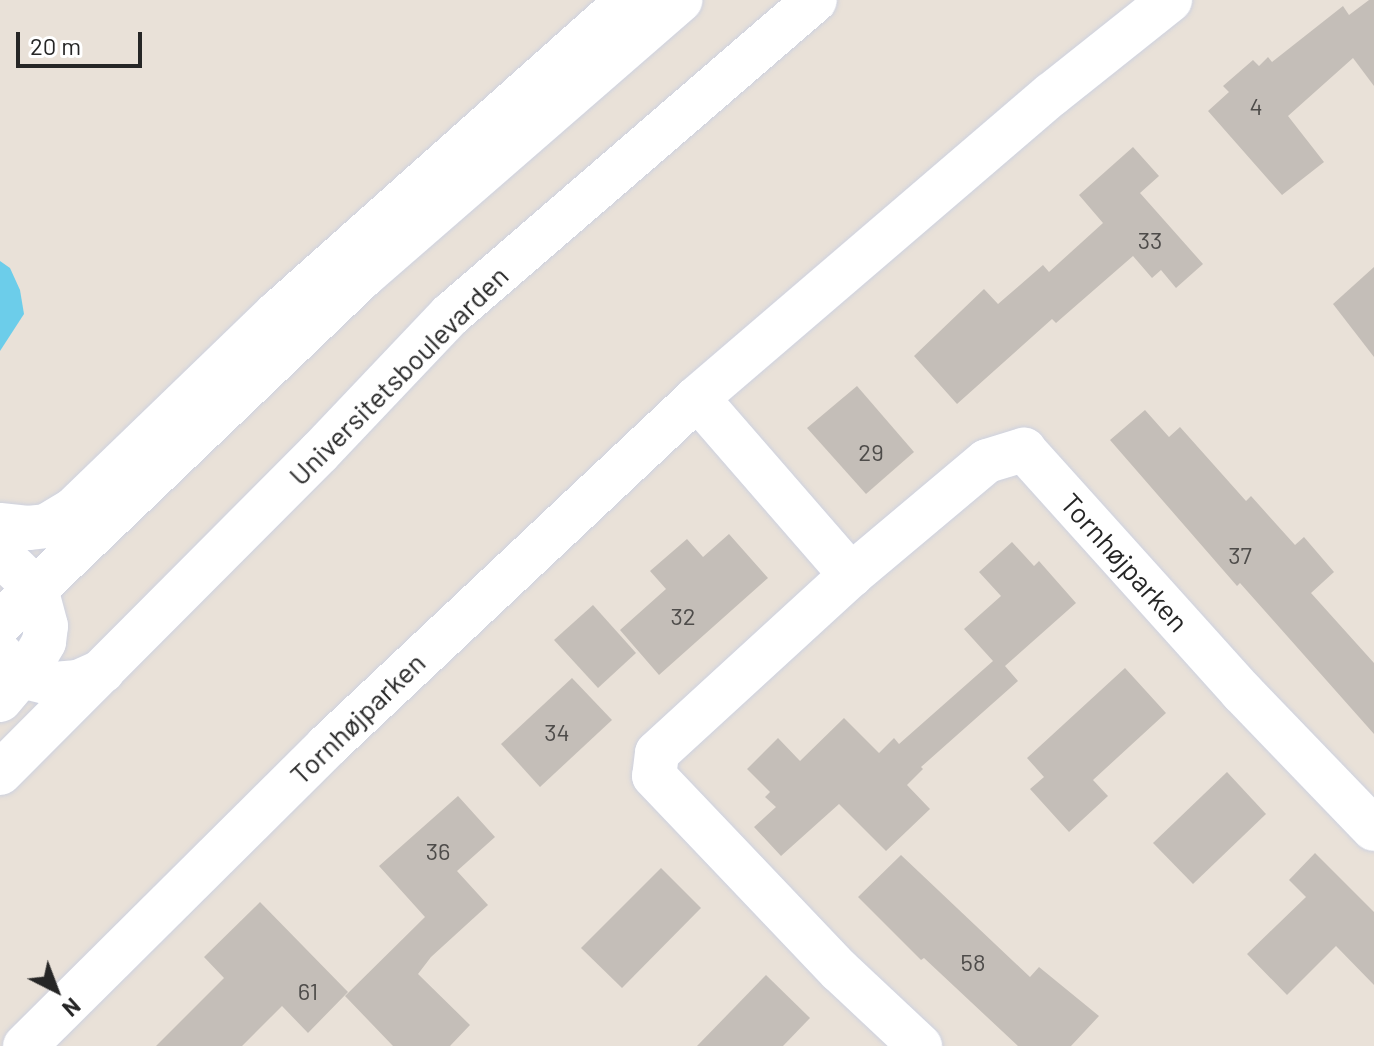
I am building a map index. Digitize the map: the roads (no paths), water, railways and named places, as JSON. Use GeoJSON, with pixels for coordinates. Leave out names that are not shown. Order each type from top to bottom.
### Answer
{"type":"FeatureCollection","features":[{"type":"Feature","properties":{"kind":"street"},"geometry":{"type":"LineString","coordinates":[[0,525],[46,526],[73,510],[276,314],[628,0]]}},
{"type":"Feature","properties":{"kind":"street"},"geometry":{"type":"LineString","coordinates":[[0,623],[362,277],[681,0]]}},
{"type":"Feature","properties":{"kind":"street","name":"Universitetsboulevarden"},"geometry":{"type":"LineString","coordinates":[[0,773],[450,315],[815,0]]}},
{"type":"Feature","properties":{"kind":"street","name":"Tornhøjparken"},"geometry":{"type":"LineString","coordinates":[[25,1046],[316,757],[697,398],[1052,94],[1170,0]]}},
{"type":"Feature","properties":{"kind":"street"},"geometry":{"type":"LineString","coordinates":[[697,398],[851,575]]}},
{"type":"Feature","properties":{"kind":"street","name":"Tornhøjparken"},"geometry":{"type":"LineString","coordinates":[[920,1046],[840,971],[654,776],[657,753],[851,575],[987,461],[1024,450],[1242,692],[1374,829]]}},
{"type":"Feature","properties":{"kind":"street"},"geometry":{"type":"LineString","coordinates":[[0,554],[36,589],[46,626],[44,642],[7,677]]}},
{"type":"Feature","properties":{"kind":"street"},"geometry":{"type":"LineString","coordinates":[[7,677],[54,684],[78,682],[103,671]]}},
{"type":"Feature","properties":{"kind":"water"},"geometry":{"type":"Polygon","coordinates":[[[0,261],[10,268],[20,290],[24,314],[0,351],[0,261]]]}}]}
